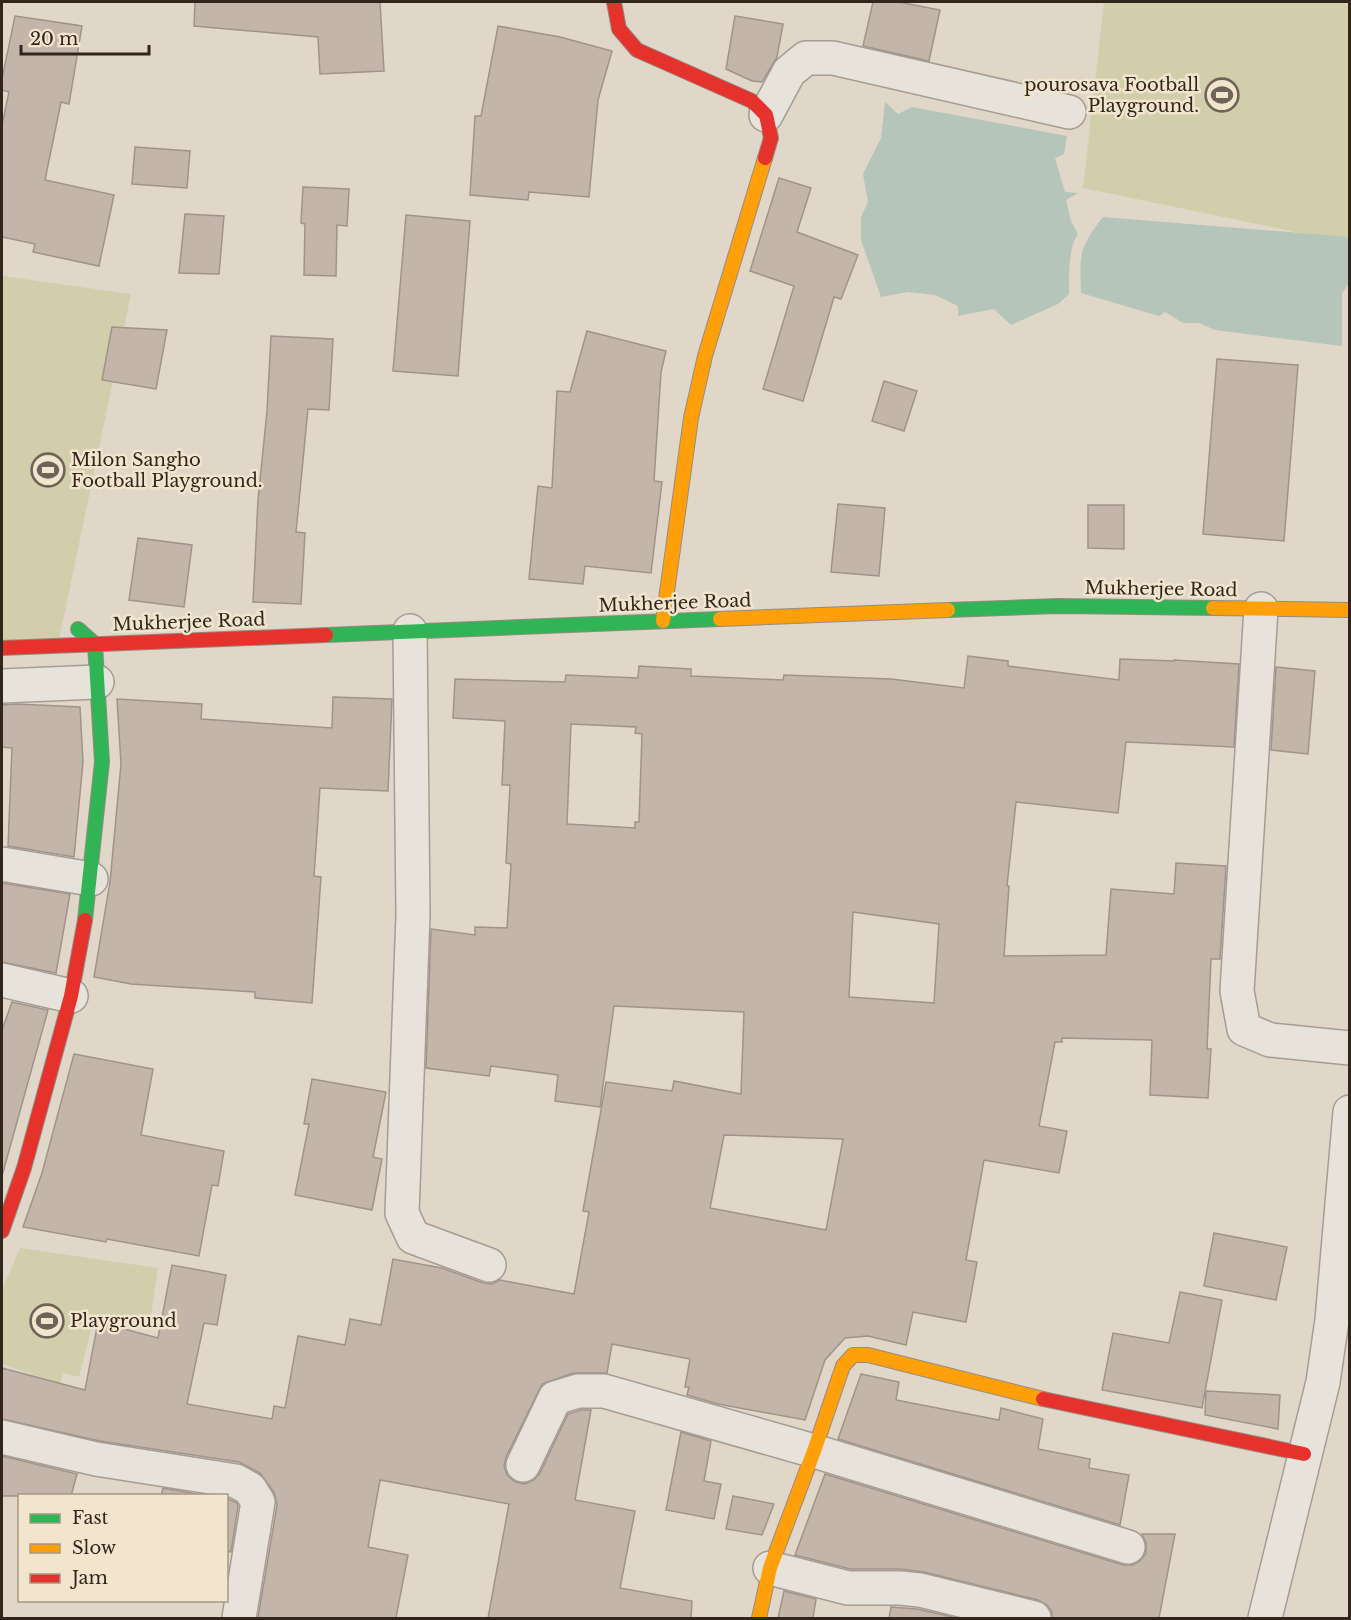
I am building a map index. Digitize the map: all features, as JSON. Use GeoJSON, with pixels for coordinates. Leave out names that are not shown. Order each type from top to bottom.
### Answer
{"type":"FeatureCollection","features":[{"type":"Feature","properties":{"kind":"street"},"geometry":{"type":"LineString","coordinates":[[614,2],[616,22],[622,36],[637,50],[752,101],[766,115],[771,138],[705,356],[691,417],[663,621]]}},
{"type":"Feature","properties":{"kind":"street"},"geometry":{"type":"LineString","coordinates":[[766,115],[789,72],[806,58],[832,58],[1069,112]]}},
{"type":"Feature","properties":{"kind":"street","name":"Mukherjee Road"},"geometry":{"type":"LineString","coordinates":[[2,648],[1058,606],[1350,610]]}},
{"type":"Feature","properties":{"kind":"street"},"geometry":{"type":"LineString","coordinates":[[1261,609],[1237,991],[1244,1029],[1270,1040],[1350,1048]]}},
{"type":"Feature","properties":{"kind":"street"},"geometry":{"type":"LineString","coordinates":[[3,1220],[24,1168],[71,996],[91,879],[102,762],[94,644],[83,632],[71,626],[62,625]]}},
{"type":"Feature","properties":{"kind":"street"},"geometry":{"type":"LineString","coordinates":[[410,631],[413,915],[402,1213],[413,1238],[489,1265]]}},
{"type":"Feature","properties":{"kind":"street"},"geometry":{"type":"LineString","coordinates":[[2,686],[97,682]]}},
{"type":"Feature","properties":{"kind":"street"},"geometry":{"type":"LineString","coordinates":[[2,864],[91,879]]}},
{"type":"Feature","properties":{"kind":"street"},"geometry":{"type":"LineString","coordinates":[[2,980],[71,996]]}},
{"type":"Feature","properties":{"kind":"street"},"geometry":{"type":"LineString","coordinates":[[1265,1618],[1323,1382],[1332,1320],[1350,1112]]}},
{"type":"Feature","properties":{"kind":"street"},"geometry":{"type":"LineString","coordinates":[[759,1618],[770,1568],[843,1366],[853,1355],[868,1355],[1080,1408],[1304,1454]]}},
{"type":"Feature","properties":{"kind":"street"},"geometry":{"type":"LineString","coordinates":[[523,1465],[555,1398],[578,1391],[603,1391],[814,1450],[1128,1547]]}},
{"type":"Feature","properties":{"kind":"street"},"geometry":{"type":"LineString","coordinates":[[2,1437],[96,1459],[236,1482],[250,1489],[258,1502],[239,1618]]}},
{"type":"Feature","properties":{"kind":"street"},"geometry":{"type":"LineString","coordinates":[[770,1568],[848,1588],[920,1590],[1034,1618]]}},
{"type":"Feature","properties":{"kind":"shaded area","name":"pourosava Football Playground."},"geometry":{"type":"Polygon","coordinates":[[[1104,2],[1349,2],[1349,243],[1083,188],[1104,2]]]}},
{"type":"Feature","properties":{"kind":"shaded area"},"geometry":{"type":"Polygon","coordinates":[[[885,102],[898,114],[912,107],[1067,136],[1064,154],[1055,158],[1065,192],[1078,193],[1066,200],[1071,221],[1078,234],[1072,247],[1069,294],[1058,304],[1011,325],[994,309],[958,316],[958,306],[935,295],[908,292],[881,297],[861,240],[861,217],[868,202],[863,174],[881,138],[885,102]]]}},
{"type":"Feature","properties":{"kind":"shaded area"},"geometry":{"type":"Polygon","coordinates":[[[1103,217],[1349,237],[1349,283],[1342,293],[1342,346],[1215,330],[1199,323],[1183,323],[1165,312],[1159,316],[1081,293],[1082,252],[1103,217]]]}},
{"type":"Feature","properties":{"kind":"shaded area","name":"Milon Sangho Football Playground."},"geometry":{"type":"Polygon","coordinates":[[[2,276],[131,294],[58,645],[2,646],[2,276]]]}},
{"type":"Feature","properties":{"kind":"shaded area","name":"Playground"},"geometry":{"type":"Polygon","coordinates":[[[20,1248],[158,1268],[149,1330],[95,1314],[79,1377],[63,1373],[60,1384],[2,1364],[2,1290],[20,1248]]]}},
{"type":"Feature","properties":{"kind":"building"},"geometry":{"type":"Polygon","coordinates":[[[195,2],[380,2],[384,71],[320,74],[318,37],[194,26],[195,2]]]}},
{"type":"Feature","properties":{"kind":"building"},"geometry":{"type":"Polygon","coordinates":[[[873,2],[899,2],[940,10],[929,61],[863,46],[873,2]]]}},
{"type":"Feature","properties":{"kind":"building"},"geometry":{"type":"Polygon","coordinates":[[[15,16],[82,26],[69,104],[61,102],[45,180],[114,195],[99,266],[33,252],[35,244],[2,237],[2,125],[9,92],[2,90],[2,79],[15,16]]]}},
{"type":"Feature","properties":{"kind":"building"},"geometry":{"type":"Polygon","coordinates":[[[735,16],[783,24],[777,57],[762,82],[752,81],[726,69],[735,16]]]}},
{"type":"Feature","properties":{"kind":"building"},"geometry":{"type":"Polygon","coordinates":[[[498,26],[560,37],[612,51],[598,100],[589,197],[529,192],[528,200],[470,195],[475,116],[481,116],[498,26]]]}},
{"type":"Feature","properties":{"kind":"building"},"geometry":{"type":"Polygon","coordinates":[[[135,147],[190,151],[187,188],[132,184],[135,147]]]}},
{"type":"Feature","properties":{"kind":"building"},"geometry":{"type":"Polygon","coordinates":[[[779,178],[811,188],[797,232],[858,255],[841,299],[834,297],[803,401],[763,389],[794,286],[750,271],[779,178]]]}},
{"type":"Feature","properties":{"kind":"building"},"geometry":{"type":"Polygon","coordinates":[[[303,187],[349,189],[347,226],[337,225],[336,276],[304,275],[305,224],[301,223],[303,187]]]}},
{"type":"Feature","properties":{"kind":"building"},"geometry":{"type":"Polygon","coordinates":[[[185,214],[224,216],[219,274],[179,273],[185,214]]]}},
{"type":"Feature","properties":{"kind":"building"},"geometry":{"type":"Polygon","coordinates":[[[406,215],[470,221],[458,376],[393,371],[406,215]]]}},
{"type":"Feature","properties":{"kind":"building"},"geometry":{"type":"Polygon","coordinates":[[[112,327],[167,330],[156,389],[102,380],[112,327]]]}},
{"type":"Feature","properties":{"kind":"building"},"geometry":{"type":"Polygon","coordinates":[[[587,331],[666,351],[661,372],[654,481],[662,482],[651,573],[585,566],[583,584],[529,579],[538,486],[552,488],[557,391],[570,392],[587,331]]]}},
{"type":"Feature","properties":{"kind":"building"},"geometry":{"type":"Polygon","coordinates":[[[271,336],[333,339],[329,410],[308,409],[296,532],[305,533],[301,604],[253,602],[258,500],[267,411],[271,336]]]}},
{"type":"Feature","properties":{"kind":"building"},"geometry":{"type":"Polygon","coordinates":[[[1217,359],[1298,365],[1284,541],[1203,534],[1217,359]]]}},
{"type":"Feature","properties":{"kind":"building"},"geometry":{"type":"Polygon","coordinates":[[[884,381],[917,391],[904,431],[872,421],[884,381]]]}},
{"type":"Feature","properties":{"kind":"building"},"geometry":{"type":"Polygon","coordinates":[[[838,504],[885,508],[879,576],[831,572],[838,504]]]}},
{"type":"Feature","properties":{"kind":"building"},"geometry":{"type":"Polygon","coordinates":[[[1088,505],[1124,505],[1124,549],[1088,548],[1088,505]]]}},
{"type":"Feature","properties":{"kind":"building"},"geometry":{"type":"Polygon","coordinates":[[[138,538],[192,545],[184,607],[129,600],[138,538]]]}},
{"type":"Feature","properties":{"kind":"building"},"geometry":{"type":"Polygon","coordinates":[[[968,656],[1008,661],[1008,666],[1119,680],[1120,659],[1239,664],[1234,747],[1126,742],[1118,813],[1016,802],[1007,886],[1009,886],[1004,956],[1106,955],[1111,889],[1174,894],[1176,863],[1226,866],[1220,959],[1211,959],[1207,1049],[1211,1049],[1208,1098],[1150,1095],[1152,1040],[1062,1038],[1062,1042],[1055,1042],[1039,1126],[1067,1131],[1059,1173],[984,1160],[966,1260],[977,1262],[966,1322],[913,1312],[906,1345],[868,1336],[845,1338],[825,1360],[805,1420],[718,1404],[687,1395],[689,1387],[685,1387],[690,1359],[612,1344],[607,1373],[573,1373],[542,1384],[506,1457],[504,1466],[507,1475],[515,1482],[525,1484],[534,1480],[540,1473],[568,1414],[591,1410],[575,1500],[635,1511],[620,1588],[692,1601],[691,1618],[488,1618],[509,1504],[380,1480],[368,1547],[408,1555],[396,1618],[258,1618],[277,1505],[274,1492],[260,1473],[239,1462],[100,1441],[2,1419],[2,1368],[85,1390],[98,1322],[158,1338],[172,1265],[226,1275],[217,1325],[204,1323],[187,1404],[272,1419],[274,1406],[285,1408],[298,1336],[345,1345],[350,1319],[381,1325],[393,1259],[442,1268],[483,1283],[492,1284],[500,1280],[574,1294],[589,1212],[583,1211],[606,1082],[672,1091],[674,1081],[741,1094],[744,1012],[614,1006],[600,1107],[555,1101],[558,1075],[491,1066],[489,1076],[426,1068],[431,929],[475,935],[475,927],[507,928],[511,864],[506,863],[510,785],[502,785],[505,721],[453,718],[455,679],[565,682],[566,675],[638,678],[639,666],[691,669],[691,676],[783,680],[784,675],[891,679],[964,688],[968,656]],[[571,724],[567,824],[635,828],[635,822],[639,822],[642,734],[635,733],[636,727],[571,724]],[[853,912],[849,997],[934,1003],[939,924],[853,912]],[[724,1135],[710,1208],[826,1230],[843,1139],[724,1135]]]}},
{"type":"Feature","properties":{"kind":"building"},"geometry":{"type":"Polygon","coordinates":[[[1276,667],[1315,671],[1308,754],[1271,750],[1276,667]]]}},
{"type":"Feature","properties":{"kind":"building"},"geometry":{"type":"Polygon","coordinates":[[[333,697],[392,699],[388,791],[320,788],[314,876],[321,877],[312,1003],[255,998],[255,992],[131,984],[94,977],[110,882],[121,764],[117,699],[202,704],[201,719],[332,728],[333,697]]]}},
{"type":"Feature","properties":{"kind":"building"},"geometry":{"type":"Polygon","coordinates":[[[2,705],[80,707],[83,762],[74,857],[8,846],[12,748],[2,747],[2,705]]]}},
{"type":"Feature","properties":{"kind":"building"},"geometry":{"type":"Polygon","coordinates":[[[2,883],[70,894],[56,973],[2,962],[2,883]]]}},
{"type":"Feature","properties":{"kind":"building"},"geometry":{"type":"Polygon","coordinates":[[[12,1002],[48,1010],[2,1176],[2,1030],[12,1002]]]}},
{"type":"Feature","properties":{"kind":"building"},"geometry":{"type":"Polygon","coordinates":[[[74,1054],[153,1069],[141,1135],[224,1151],[218,1186],[212,1185],[199,1256],[107,1239],[106,1242],[23,1227],[42,1173],[74,1054]]]}},
{"type":"Feature","properties":{"kind":"building"},"geometry":{"type":"Polygon","coordinates":[[[312,1079],[386,1092],[373,1157],[382,1159],[372,1210],[295,1195],[309,1124],[304,1124],[312,1079]]]}},
{"type":"Feature","properties":{"kind":"building"},"geometry":{"type":"Polygon","coordinates":[[[1214,1233],[1287,1247],[1276,1300],[1204,1286],[1214,1233]]]}},
{"type":"Feature","properties":{"kind":"building"},"geometry":{"type":"Polygon","coordinates":[[[1180,1292],[1222,1300],[1202,1408],[1102,1390],[1113,1333],[1169,1343],[1180,1292]]]}},
{"type":"Feature","properties":{"kind":"building"},"geometry":{"type":"Polygon","coordinates":[[[861,1374],[899,1382],[896,1400],[999,1420],[1001,1408],[1043,1419],[1038,1449],[1090,1459],[1089,1468],[1129,1475],[1120,1525],[838,1439],[861,1374]]]}},
{"type":"Feature","properties":{"kind":"building"},"geometry":{"type":"Polygon","coordinates":[[[1206,1391],[1280,1395],[1278,1429],[1205,1415],[1206,1391]]]}},
{"type":"Feature","properties":{"kind":"building"},"geometry":{"type":"Polygon","coordinates":[[[681,1432],[711,1441],[704,1481],[721,1484],[714,1519],[666,1510],[681,1432]]]}},
{"type":"Feature","properties":{"kind":"building"},"geometry":{"type":"Polygon","coordinates":[[[2,1456],[77,1474],[72,1494],[2,1496],[2,1456]]]}},
{"type":"Feature","properties":{"kind":"building"},"geometry":{"type":"Polygon","coordinates":[[[825,1474],[1123,1565],[1133,1565],[1140,1561],[1146,1553],[1146,1543],[1142,1534],[1175,1534],[1159,1618],[1052,1618],[1052,1612],[1047,1605],[1038,1600],[924,1572],[900,1569],[850,1569],[795,1555],[825,1474]]]}},
{"type":"Feature","properties":{"kind":"building"},"geometry":{"type":"Polygon","coordinates":[[[163,1488],[196,1494],[162,1494],[163,1488]]]}},
{"type":"Feature","properties":{"kind":"building"},"geometry":{"type":"Polygon","coordinates":[[[733,1496],[774,1504],[762,1535],[726,1529],[733,1496]]]}},
{"type":"Feature","properties":{"kind":"building"},"geometry":{"type":"Polygon","coordinates":[[[228,1499],[237,1503],[238,1506],[231,1552],[228,1551],[228,1499]]]}},
{"type":"Feature","properties":{"kind":"building"},"geometry":{"type":"Polygon","coordinates":[[[784,1591],[816,1599],[813,1618],[778,1618],[784,1591]]]}},
{"type":"Feature","properties":{"kind":"building"},"geometry":{"type":"Polygon","coordinates":[[[891,1607],[917,1609],[957,1618],[889,1618],[891,1607]]]}},
{"type":"Feature","properties":{"kind":"traffic: fast"},"geometry":{"type":"LineString","coordinates":[[948,610],[1058,606],[1213,608]]}},
{"type":"Feature","properties":{"kind":"traffic: fast"},"geometry":{"type":"LineString","coordinates":[[326,635],[720,619]]}},
{"type":"Feature","properties":{"kind":"traffic: fast"},"geometry":{"type":"LineString","coordinates":[[78,629],[95,644],[102,762],[85,920]]}},
{"type":"Feature","properties":{"kind":"traffic: slow"},"geometry":{"type":"LineString","coordinates":[[663,621],[691,418],[705,356],[765,158]]}},
{"type":"Feature","properties":{"kind":"traffic: slow"},"geometry":{"type":"LineString","coordinates":[[1213,608],[1350,610]]}},
{"type":"Feature","properties":{"kind":"traffic: slow"},"geometry":{"type":"LineString","coordinates":[[720,619],[948,610]]}},
{"type":"Feature","properties":{"kind":"traffic: slow"},"geometry":{"type":"LineString","coordinates":[[759,1618],[770,1568],[843,1366],[853,1355],[868,1355],[1043,1399]]}},
{"type":"Feature","properties":{"kind":"traffic: jam"},"geometry":{"type":"LineString","coordinates":[[614,2],[619,29],[637,50],[752,101],[766,115],[771,138],[765,158]]}},
{"type":"Feature","properties":{"kind":"traffic: jam"},"geometry":{"type":"LineString","coordinates":[[2,648],[326,635]]}},
{"type":"Feature","properties":{"kind":"traffic: jam"},"geometry":{"type":"LineString","coordinates":[[2,1231],[24,1168],[71,996],[85,920]]}},
{"type":"Feature","properties":{"kind":"traffic: jam"},"geometry":{"type":"LineString","coordinates":[[1043,1399],[1304,1454]]}},
{"type":"Feature","properties":{"kind":"place","name":"pourosava Football Playground."},"geometry":{"type":"Point","coordinates":[1222,95]}},
{"type":"Feature","properties":{"kind":"place","name":"Milon Sangho Football Playground."},"geometry":{"type":"Point","coordinates":[48,470]}},
{"type":"Feature","properties":{"kind":"place","name":"Playground"},"geometry":{"type":"Point","coordinates":[47,1321]}}]}
